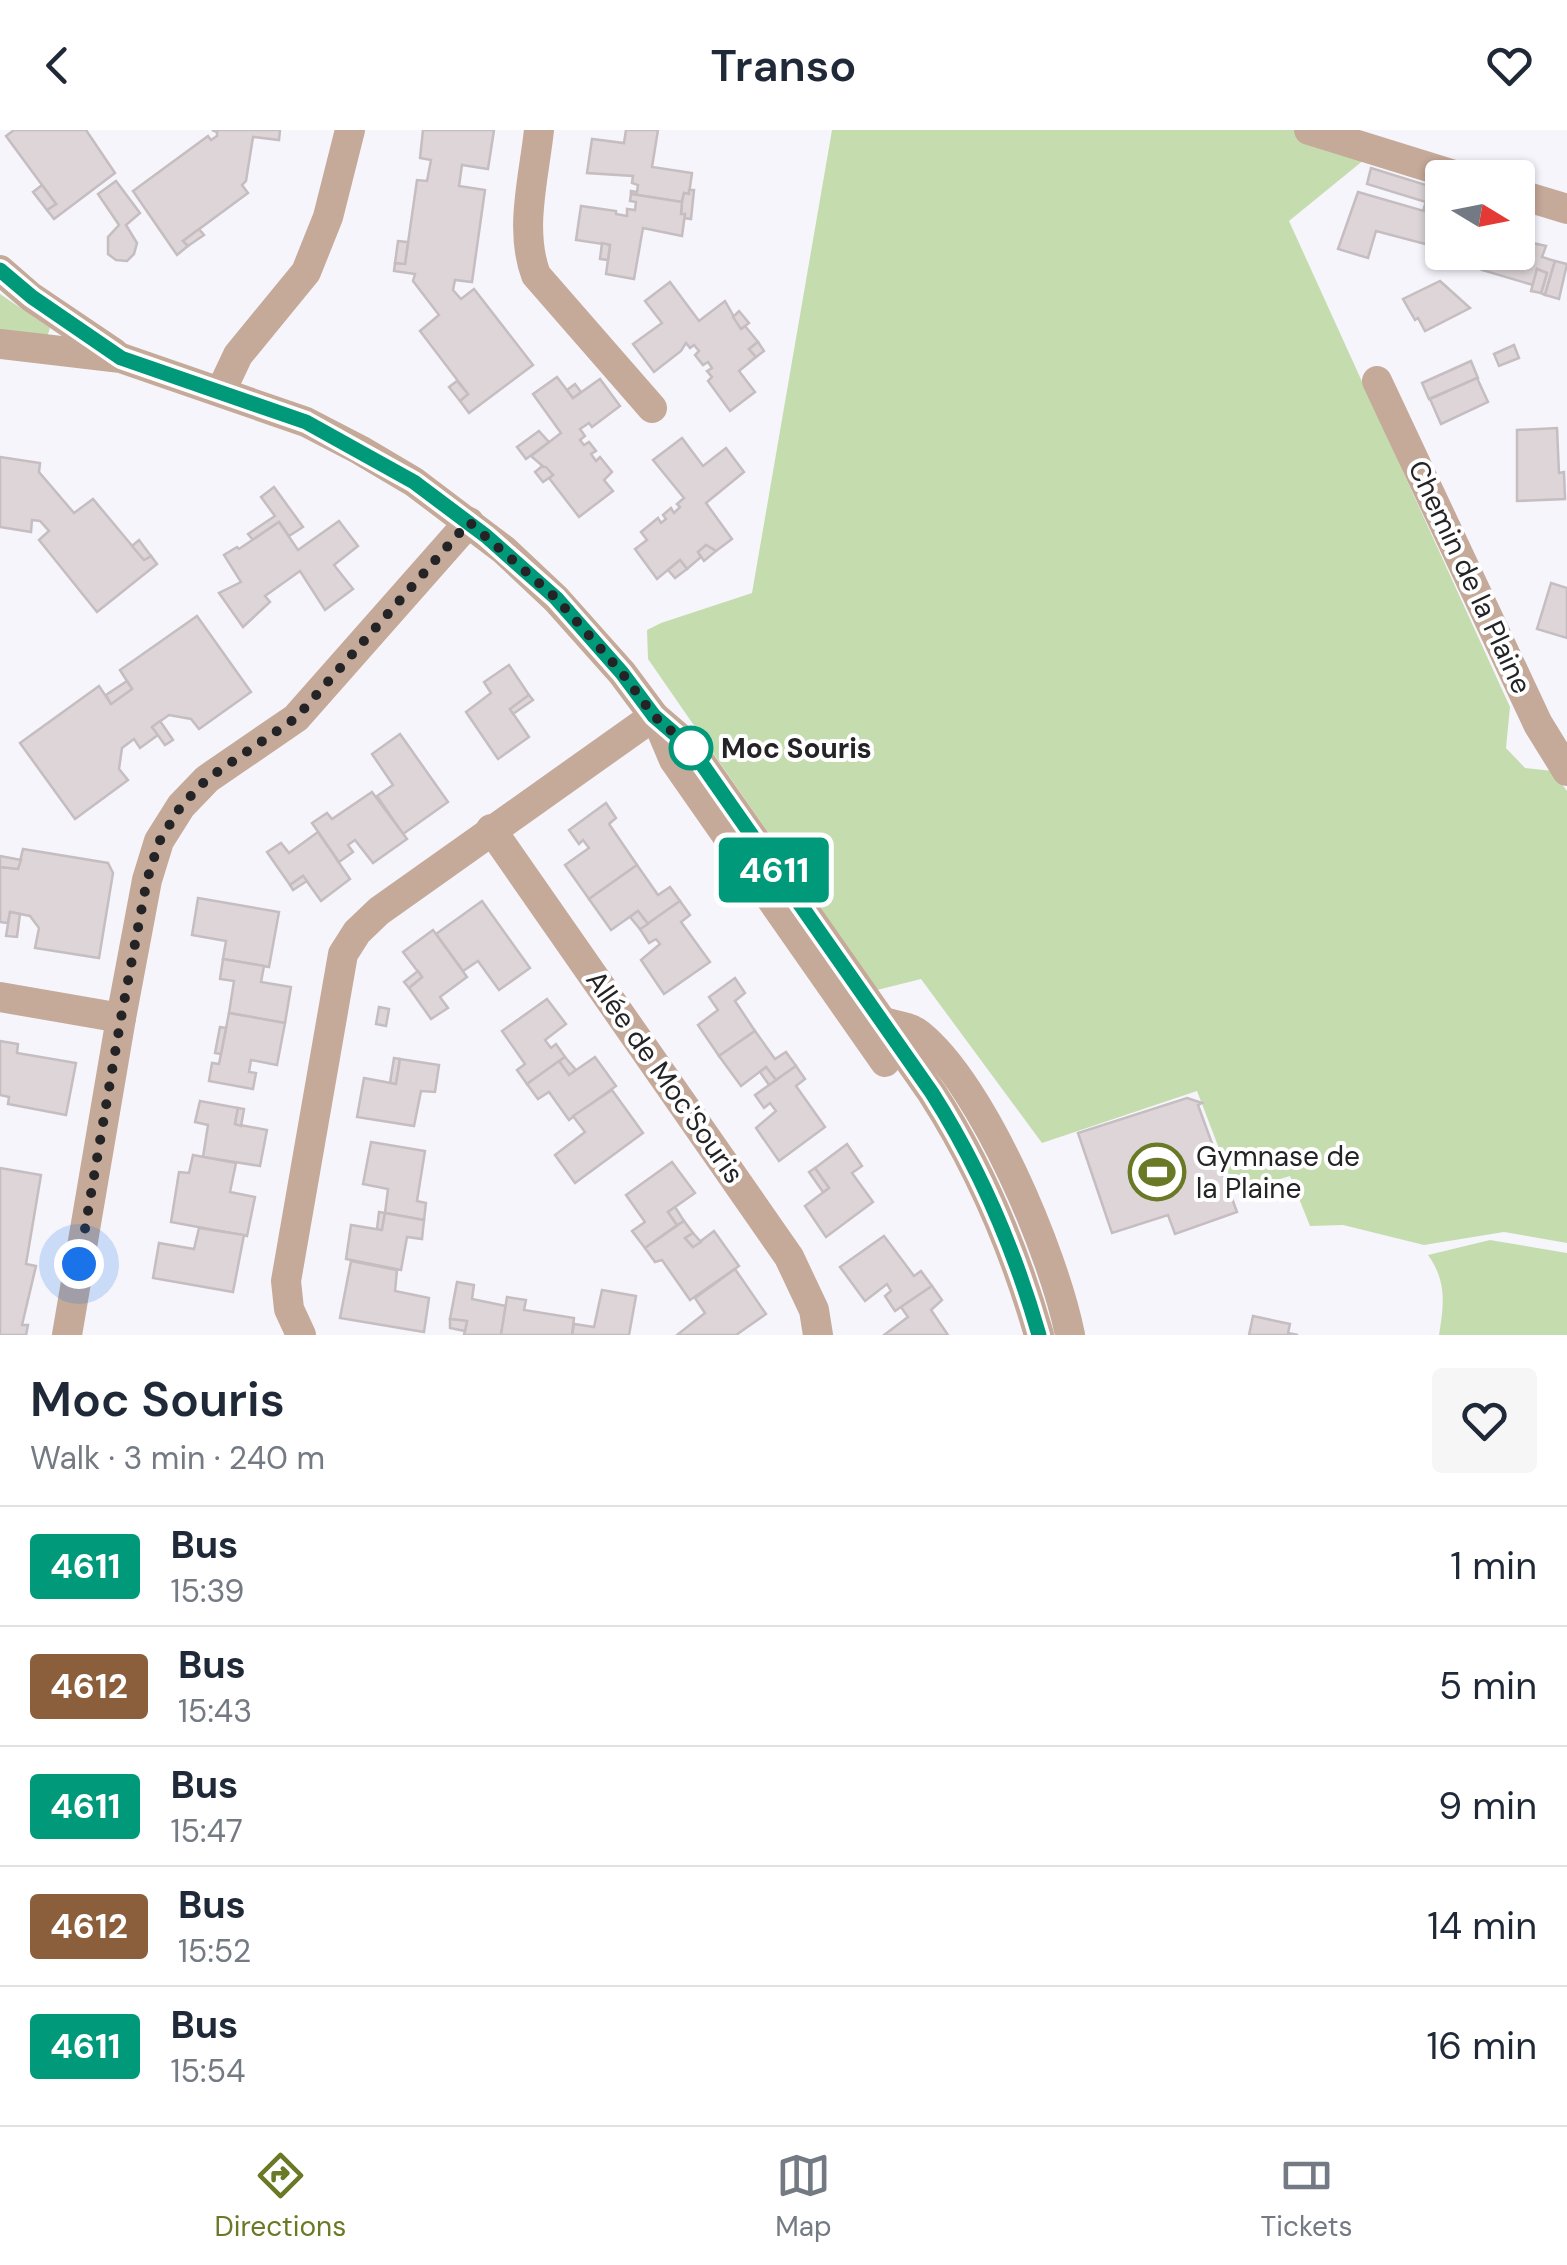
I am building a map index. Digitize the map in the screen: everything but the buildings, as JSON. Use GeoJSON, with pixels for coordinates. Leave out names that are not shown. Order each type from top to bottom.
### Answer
{"type":"FeatureCollection","features":[{"type":"Feature","properties":{"kind":"street"},"geometry":{"type":"LineString","coordinates":[[221,391],[238,355],[306,272],[328,217],[350,130]]}},
{"type":"Feature","properties":{"kind":"street"},"geometry":{"type":"LineString","coordinates":[[539,130],[528,226],[528,255],[536,275],[652,408]]}},
{"type":"Feature","properties":{"kind":"street"},"geometry":{"type":"LineString","coordinates":[[1310,130],[1425,166]]}},
{"type":"Feature","properties":{"kind":"street"},"geometry":{"type":"LineString","coordinates":[[1535,199],[1567,209]]}},
{"type":"Feature","properties":{"kind":"street"},"geometry":{"type":"LineString","coordinates":[[0,270],[32,297],[121,358]]}},
{"type":"Feature","properties":{"kind":"street"},"geometry":{"type":"LineString","coordinates":[[0,344],[121,358],[306,422],[414,482],[469,522],[556,598],[654,716],[674,760],[947,1153],[992,1247],[1019,1335]]}},
{"type":"Feature","properties":{"kind":"street","name":"Chemin de la Plaine"},"geometry":{"type":"LineString","coordinates":[[1377,380],[1553,724],[1567,771]]}},
{"type":"Feature","properties":{"kind":"street"},"geometry":{"type":"LineString","coordinates":[[67,1335],[121,1018],[147,880],[159,842],[181,806],[207,779],[296,718],[469,522]]}},
{"type":"Feature","properties":{"kind":"street"},"geometry":{"type":"LineString","coordinates":[[301,1335],[289,1308],[286,1280],[343,954],[357,932],[379,911],[654,716]]}},
{"type":"Feature","properties":{"kind":"street"},"geometry":{"type":"LineString","coordinates":[[654,716],[690,747],[932,1093],[972,1158],[1009,1241],[1039,1335]]}},
{"type":"Feature","properties":{"kind":"street","name":"Allée de Moc'Souris"},"geometry":{"type":"LineString","coordinates":[[491,829],[789,1257],[814,1310],[818,1335]]}},
{"type":"Feature","properties":{"kind":"street"},"geometry":{"type":"LineString","coordinates":[[0,997],[121,1018]]}},
{"type":"Feature","properties":{"kind":"street"},"geometry":{"type":"LineString","coordinates":[[882,1022],[916,1032],[952,1068],[1026,1202],[1046,1250],[1070,1335]]}},
{"type":"Feature","properties":{"kind":"green space"},"geometry":{"type":"Polygon","coordinates":[[[832,130],[1293,130],[1370,155],[1289,221],[1510,707],[1506,748],[1525,768],[1553,771],[1567,791],[1567,1243],[1504,1232],[1424,1245],[1343,1225],[1310,1226],[1290,1176],[1236,1193],[1197,1091],[1042,1143],[921,979],[877,990],[648,659],[647,630],[752,593],[832,130]]]}},
{"type":"Feature","properties":{"kind":"green space"},"geometry":{"type":"Polygon","coordinates":[[[0,294],[50,328],[46,340],[0,335],[0,294]]]}},
{"type":"Feature","properties":{"kind":"green space"},"geometry":{"type":"Polygon","coordinates":[[[1490,1240],[1567,1253],[1567,1335],[1439,1335],[1442,1294],[1428,1255],[1490,1240]]]}},
{"type":"Feature","properties":{"kind":"bus line","name":"4611"},"geometry":{"type":"LineString","coordinates":[[0,270],[32,297],[121,358],[306,422],[360,450],[414,482],[469,522],[556,598],[654,716],[690,747],[932,1093],[986,1187],[1009,1241],[1039,1335]]}},
{"type":"Feature","properties":{"kind":"place","name":"Moc Souris"},"geometry":{"type":"Point","coordinates":[691,748]}},
{"type":"Feature","properties":{"kind":"place","name":"Gymnase de la Plaine"},"geometry":{"type":"Point","coordinates":[1157,1172]}},
{"type":"Feature","properties":{"kind":"route"},"geometry":{"type":"LineString","coordinates":[[79,1264],[147,880],[159,842],[181,806],[207,779],[296,718],[469,522],[556,598],[654,716],[691,748]]}}]}
